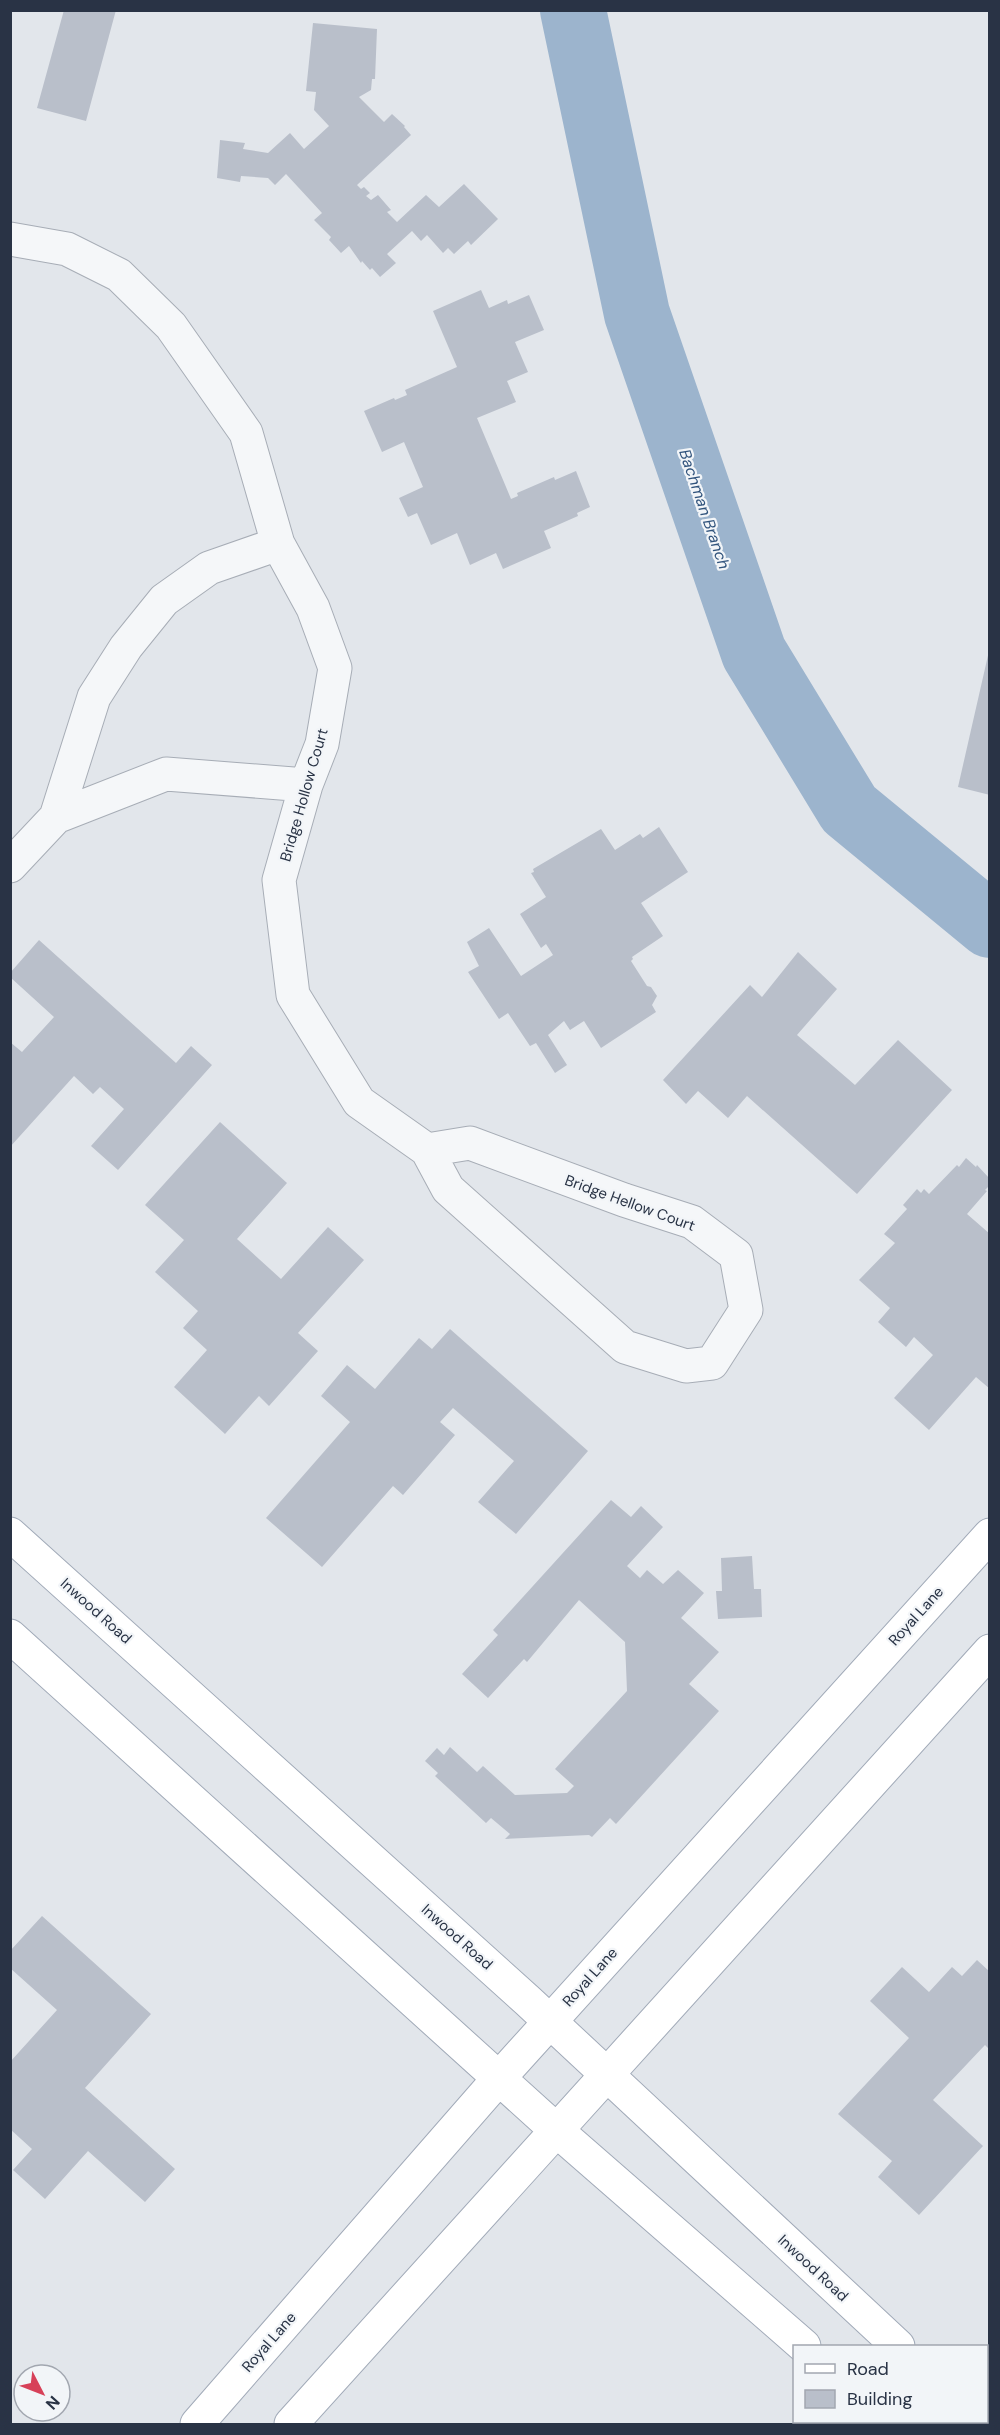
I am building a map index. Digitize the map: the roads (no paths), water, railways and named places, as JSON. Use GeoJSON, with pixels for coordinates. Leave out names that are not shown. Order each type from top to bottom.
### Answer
{"type":"FeatureCollection","features":[{"type":"Feature","properties":{"kind":"main road","name":"Inwood Road"},"geometry":{"type":"LineString","coordinates":[[10,1534],[550,2022],[897,2345]]}},
{"type":"Feature","properties":{"kind":"main road","name":"Royal Lane"},"geometry":{"type":"LineString","coordinates":[[197,2424],[500,2077],[990,1535]]}},
{"type":"Feature","properties":{"kind":"main road"},"geometry":{"type":"LineString","coordinates":[[10,1636],[555,2129],[803,2345]]}},
{"type":"Feature","properties":{"kind":"main road"},"geometry":{"type":"LineString","coordinates":[[291,2424],[555,2129],[990,1651]]}},
{"type":"Feature","properties":{"kind":"street","name":"Bridge Hollow Court"},"geometry":{"type":"LineString","coordinates":[[10,239],[67,249],[119,275],[171,326],[246,434],[278,544],[313,608],[335,668],[322,744],[306,785],[279,880],[293,995],[359,1102],[427,1150]]}},
{"type":"Feature","properties":{"kind":"street"},"geometry":{"type":"LineString","coordinates":[[56,817],[94,697],[126,647],[164,600],[209,568],[278,544]]}},
{"type":"Feature","properties":{"kind":"street"},"geometry":{"type":"LineString","coordinates":[[10,866],[56,817],[166,774],[306,785]]}},
{"type":"Feature","properties":{"kind":"street","name":"Bridge Hellow Court"},"geometry":{"type":"LineString","coordinates":[[470,1143],[624,1200],[692,1222],[736,1255],[746,1310],[712,1363],[686,1366],[626,1347],[448,1189],[427,1150],[470,1143]]}},
{"type":"Feature","properties":{"kind":"waterway","name":"Bachman Branch"},"geometry":{"type":"LineString","coordinates":[[573,10],[637,314],[754,653],[849,809],[990,925]]}}]}
